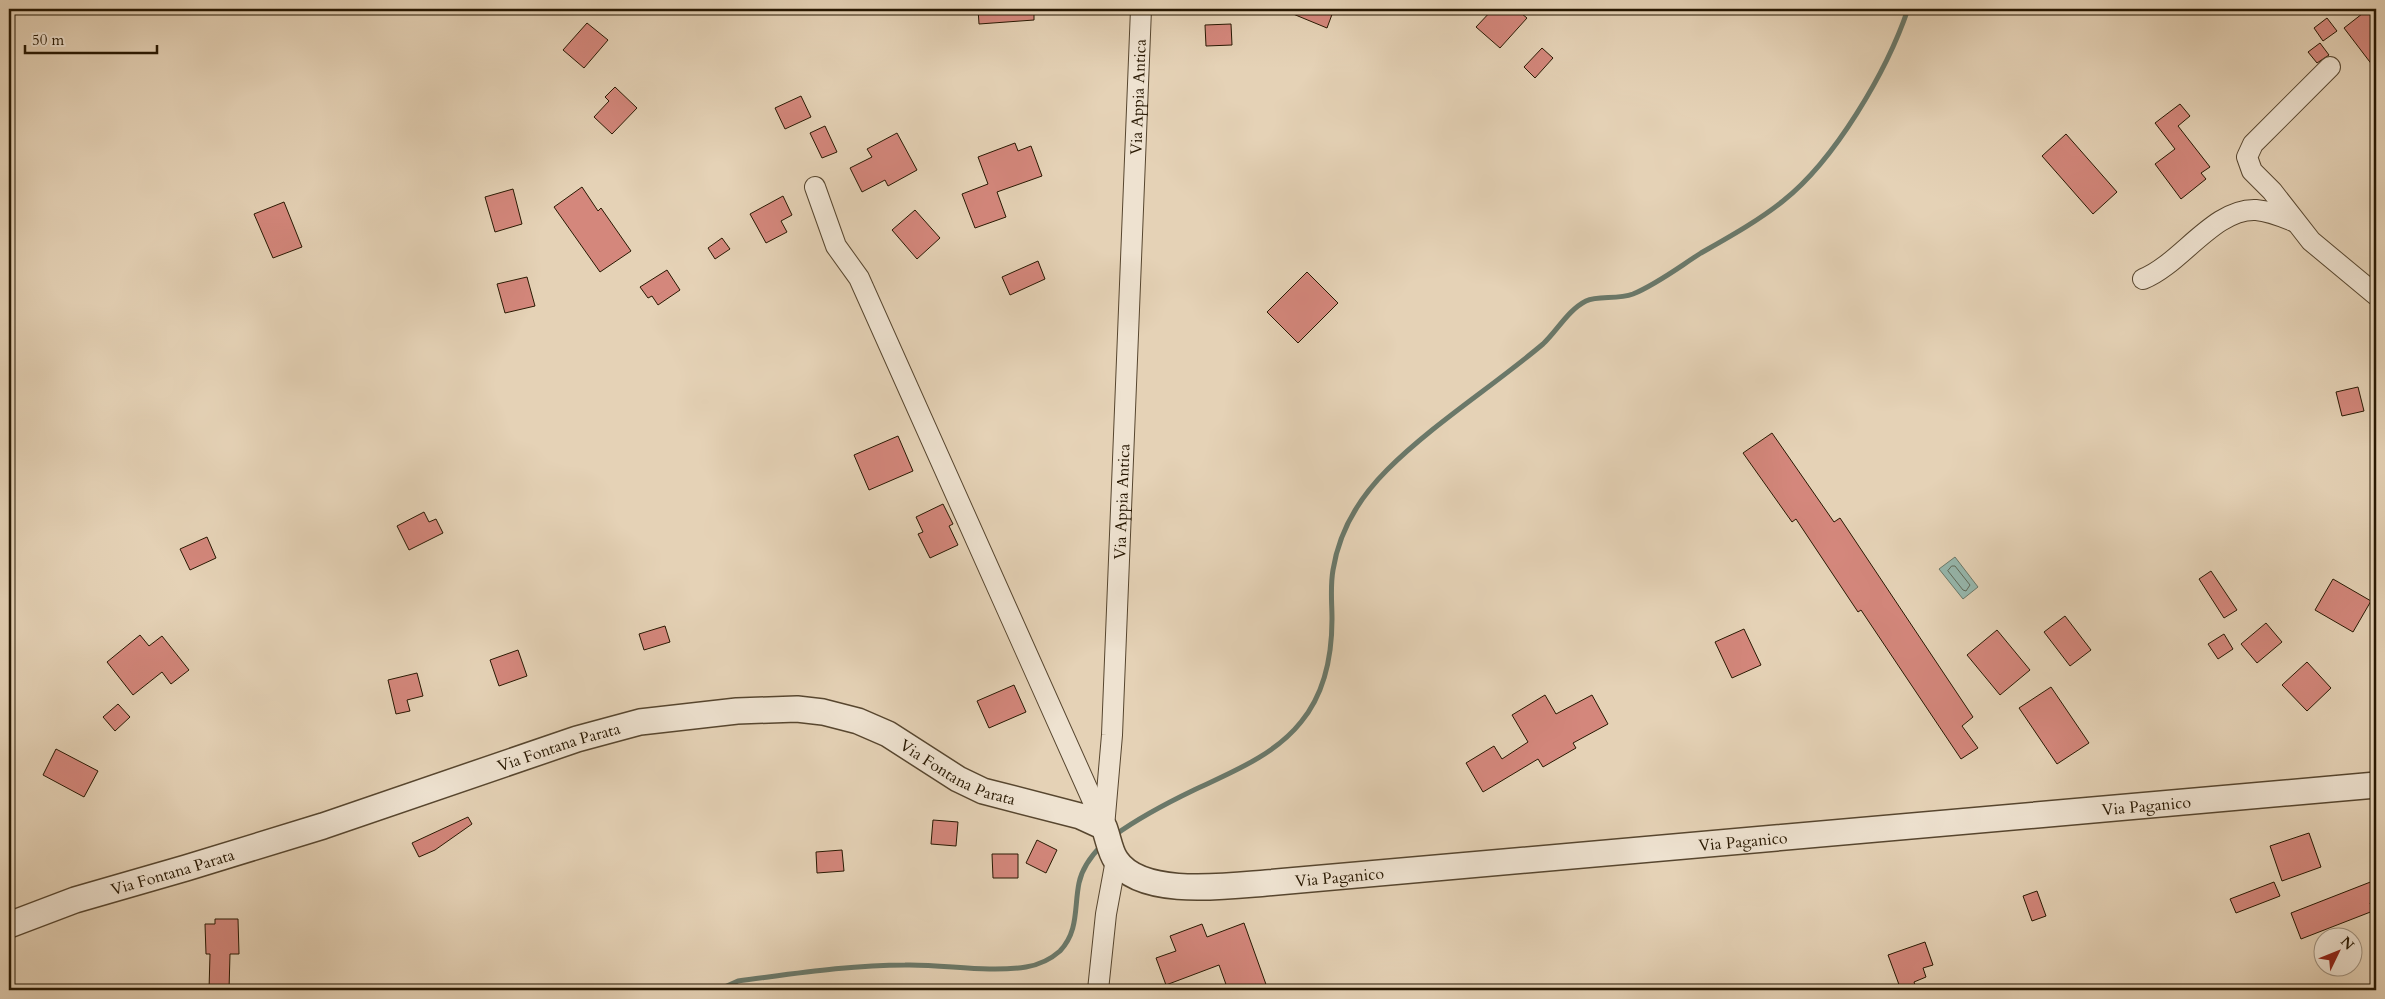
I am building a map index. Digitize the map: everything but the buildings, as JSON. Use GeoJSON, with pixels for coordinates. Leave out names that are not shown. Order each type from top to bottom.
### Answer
{"type":"FeatureCollection","features":[{"type":"Feature","properties":{"kind":"street","name":"Via Appia Antica"},"geometry":{"type":"LineString","coordinates":[[1116,860],[1104,827],[1110,763],[1142,9]]}},
{"type":"Feature","properties":{"kind":"street"},"geometry":{"type":"LineString","coordinates":[[2330,67],[2256,141],[2248,152],[2248,161],[2252,171],[2272,191],[2294,221],[2320,249],[2376,295]]}},
{"type":"Feature","properties":{"kind":"street"},"geometry":{"type":"LineString","coordinates":[[814,187],[836,246],[859,278],[1104,827]]}},
{"type":"Feature","properties":{"kind":"street"},"geometry":{"type":"LineString","coordinates":[[2143,279],[2168,265],[2218,224],[2234,214],[2245,211],[2262,211],[2294,221]]}},
{"type":"Feature","properties":{"kind":"street","name":"Via Fontana Parata"},"geometry":{"type":"LineString","coordinates":[[9,925],[75,900],[323,826],[559,744],[640,722],[727,712],[797,709],[823,712],[858,721],[897,739],[942,770],[983,791],[1073,814],[1104,827]]}},
{"type":"Feature","properties":{"kind":"street"},"geometry":{"type":"LineString","coordinates":[[1079,770],[1110,763]]}},
{"type":"Feature","properties":{"kind":"street","name":"Via Paganico"},"geometry":{"type":"LineString","coordinates":[[1116,860],[1135,875],[1158,884],[1184,886],[1237,885],[2376,785]]}},
{"type":"Feature","properties":{"kind":"street"},"geometry":{"type":"LineString","coordinates":[[1098,990],[1106,914],[1116,860]]}},
{"type":"Feature","properties":{"kind":"water"},"geometry":{"type":"Polygon","coordinates":[[[1955,557],[1978,587],[1963,599],[1939,569],[1955,557]]]}},
{"type":"Feature","properties":{"kind":"waterway"},"geometry":{"type":"LineString","coordinates":[[1115,835],[1164,805],[1252,762],[1279,744],[1301,722],[1316,699],[1329,660],[1332,633],[1332,576],[1340,542],[1359,504],[1387,470],[1443,421],[1543,344],[1568,315],[1580,305],[1591,299],[1627,296],[1642,290],[1733,235],[1783,201],[1822,162],[1857,113],[1887,59],[1908,9]]}},
{"type":"Feature","properties":{"kind":"waterway"},"geometry":{"type":"LineString","coordinates":[[718,990],[738,981],[842,968],[920,965],[1011,969],[1040,963],[1060,951],[1066,943],[1075,918],[1080,877],[1088,862],[1102,845]]}}]}
